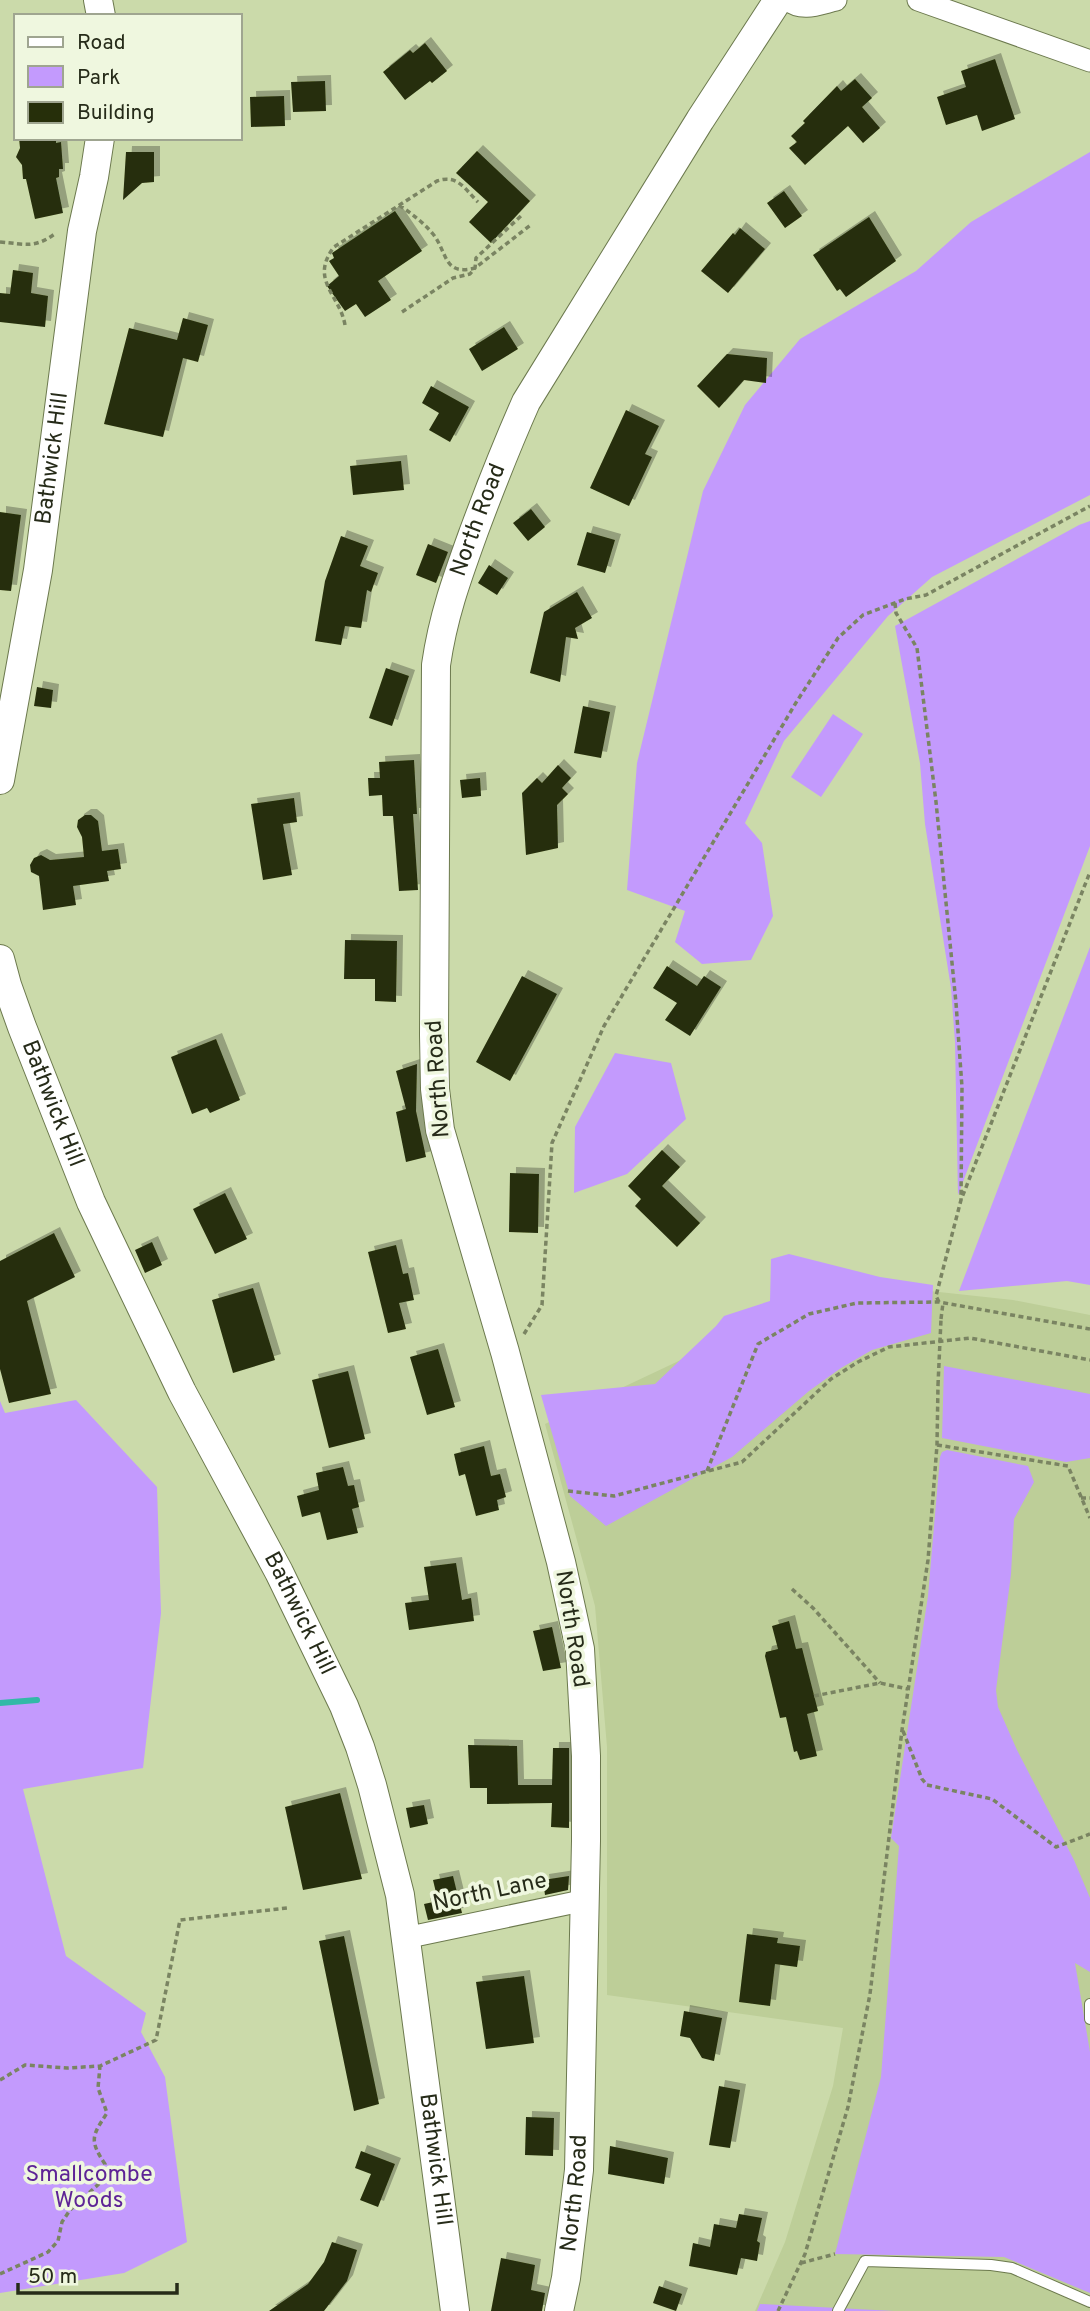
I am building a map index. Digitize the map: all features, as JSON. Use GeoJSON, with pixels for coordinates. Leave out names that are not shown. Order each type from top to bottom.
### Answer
{"type":"FeatureCollection","features":[{"type":"Feature","properties":{"kind":"street","name":"North Road"},"geometry":{"type":"LineString","coordinates":[[559,2311],[566,2278],[579,2170],[586,1900],[586,1756],[580,1649],[542,1489],[440,1130],[435,1089],[434,692],[441,629],[451,594],[504,451],[526,402],[700,120],[778,0]]}},
{"type":"Feature","properties":{"kind":"street"},"geometry":{"type":"LineString","coordinates":[[788,0],[794,6],[805,7],[836,0]]}},
{"type":"Feature","properties":{"kind":"street"},"geometry":{"type":"LineString","coordinates":[[918,0],[1090,61]]}},
{"type":"Feature","properties":{"kind":"street","name":"Bathwick Hill"},"geometry":{"type":"LineString","coordinates":[[0,780],[38,570],[82,232],[100,140]]}},
{"type":"Feature","properties":{"kind":"street","name":"Bathwick Hill"},"geometry":{"type":"LineString","coordinates":[[0,959],[22,1027],[106,1234],[182,1392],[279,1572],[344,1706],[376,1797],[400,1895],[455,2311]]}},
{"type":"Feature","properties":{"kind":"street","name":"North Lane"},"geometry":{"type":"LineString","coordinates":[[405,1938],[586,1900]]}},
{"type":"Feature","properties":{"kind":"lane"},"geometry":{"type":"LineString","coordinates":[[1090,2004],[1090,2019]]}},
{"type":"Feature","properties":{"kind":"lane"},"geometry":{"type":"LineString","coordinates":[[838,2311],[865,2261],[1012,2268],[1090,2302]]}},
{"type":"Feature","properties":{"kind":"path"},"geometry":{"type":"LineString","coordinates":[[345,325],[343,312],[327,288],[325,279],[327,257],[334,247],[437,181],[454,179],[478,202]]}},
{"type":"Feature","properties":{"kind":"path"},"geometry":{"type":"LineString","coordinates":[[399,205],[436,237],[446,261],[455,268],[475,268]]}},
{"type":"Feature","properties":{"kind":"path"},"geometry":{"type":"LineString","coordinates":[[475,268],[476,258],[522,215]]}},
{"type":"Feature","properties":{"kind":"path"},"geometry":{"type":"LineString","coordinates":[[402,312],[453,278],[470,274],[532,224]]}},
{"type":"Feature","properties":{"kind":"path"},"geometry":{"type":"LineString","coordinates":[[0,242],[34,245],[42,243],[62,229],[82,232]]}},
{"type":"Feature","properties":{"kind":"path"},"geometry":{"type":"LineString","coordinates":[[505,1352],[517,1346],[542,1305],[552,1143],[604,1026],[797,701],[838,638],[863,615],[926,595],[1090,506]]}},
{"type":"Feature","properties":{"kind":"path"},"geometry":{"type":"LineString","coordinates":[[895,603],[896,613],[917,648],[934,789],[962,1087],[961,1200]]}},
{"type":"Feature","properties":{"kind":"path"},"geometry":{"type":"LineString","coordinates":[[778,2311],[801,2263],[848,2107],[865,2019],[902,1730],[928,1560],[937,1445],[941,1319],[941,1303],[936,1296],[961,1200],[1090,872]]}},
{"type":"Feature","properties":{"kind":"path"},"geometry":{"type":"LineString","coordinates":[[707,1472],[758,1344],[809,1314],[857,1303],[941,1303],[1090,1329]]}},
{"type":"Feature","properties":{"kind":"path"},"geometry":{"type":"LineString","coordinates":[[542,1489],[614,1496],[742,1462],[831,1378],[889,1348],[970,1338],[1090,1360]]}},
{"type":"Feature","properties":{"kind":"path"},"geometry":{"type":"LineString","coordinates":[[937,1445],[1068,1466],[1090,1518]]}},
{"type":"Feature","properties":{"kind":"path"},"geometry":{"type":"LineString","coordinates":[[1082,1497],[1090,1498]]}},
{"type":"Feature","properties":{"kind":"path"},"geometry":{"type":"LineString","coordinates":[[792,1589],[813,1608],[880,1683]]}},
{"type":"Feature","properties":{"kind":"path"},"geometry":{"type":"LineString","coordinates":[[814,1696],[880,1683],[908,1689]]}},
{"type":"Feature","properties":{"kind":"path"},"geometry":{"type":"LineString","coordinates":[[902,1730],[914,1762],[927,1785],[992,1799],[1056,1847],[1090,1834]]}},
{"type":"Feature","properties":{"kind":"path"},"geometry":{"type":"LineString","coordinates":[[0,2080],[25,2065],[67,2068],[100,2066],[156,2040],[180,1920],[287,1908]]}},
{"type":"Feature","properties":{"kind":"path"},"geometry":{"type":"LineString","coordinates":[[0,2274],[48,2252],[58,2241],[62,2222],[70,2210],[102,2181],[105,2164],[94,2147],[94,2132],[107,2113],[98,2088],[100,2066]]}},
{"type":"Feature","properties":{"kind":"path"},"geometry":{"type":"LineString","coordinates":[[801,2263],[835,2254]]}},
{"type":"Feature","properties":{"kind":"shaded area"},"geometry":{"type":"Polygon","coordinates":[[[902,1288],[1013,1300],[1090,1315],[1090,2311],[755,2311],[785,2242],[833,2086],[843,2028],[607,1995],[607,1747],[595,1606],[545,1424],[755,1325],[902,1288]]]}},
{"type":"Feature","properties":{"kind":"green space"},"geometry":{"type":"Polygon","coordinates":[[[1090,152],[1090,495],[932,577],[888,616],[784,741],[745,823],[762,843],[773,916],[751,960],[702,964],[675,942],[685,911],[627,890],[637,763],[703,491],[745,405],[800,339],[916,271],[971,222],[1090,152]]]}},
{"type":"Feature","properties":{"kind":"green space"},"geometry":{"type":"Polygon","coordinates":[[[1090,521],[1090,846],[958,1195],[955,1042],[951,988],[925,824],[920,763],[895,626],[1090,521]]]}},
{"type":"Feature","properties":{"kind":"green space"},"geometry":{"type":"Polygon","coordinates":[[[833,714],[863,734],[821,797],[791,777],[833,714]]]}},
{"type":"Feature","properties":{"kind":"green space"},"geometry":{"type":"Polygon","coordinates":[[[1090,947],[1090,1285],[1067,1281],[959,1291],[1090,947]]]}},
{"type":"Feature","properties":{"kind":"green space"},"geometry":{"type":"Polygon","coordinates":[[[615,1053],[671,1063],[686,1119],[627,1174],[574,1193],[575,1127],[615,1053]]]}},
{"type":"Feature","properties":{"kind":"green space"},"geometry":{"type":"Polygon","coordinates":[[[789,1254],[880,1277],[933,1285],[931,1333],[872,1350],[841,1368],[809,1391],[732,1457],[606,1526],[570,1496],[541,1395],[655,1384],[724,1316],[770,1301],[771,1259],[789,1254]]]}},
{"type":"Feature","properties":{"kind":"green space"},"geometry":{"type":"Polygon","coordinates":[[[944,1366],[1090,1394],[1090,1458],[1066,1462],[942,1438],[944,1366]]]}},
{"type":"Feature","properties":{"kind":"green space","name":"Smallcombe Woods"},"geometry":{"type":"Polygon","coordinates":[[[76,1400],[157,1487],[161,1613],[143,1768],[23,1789],[66,1956],[146,2013],[141,2032],[165,2077],[187,2242],[124,2273],[0,2293],[0,1401],[5,1413],[76,1400]]]}},
{"type":"Feature","properties":{"kind":"green space"},"geometry":{"type":"Polygon","coordinates":[[[947,1450],[1028,1466],[1034,1482],[1014,1519],[1011,1574],[996,1690],[998,1707],[1017,1750],[1074,1860],[1090,1898],[1090,1972],[1075,1963],[1090,2052],[1090,2293],[1004,2257],[835,2254],[881,2077],[899,1846],[891,1838],[928,1596],[940,1457],[942,1452],[947,1450]]]}},
{"type":"Feature","properties":{"kind":"green space"},"geometry":{"type":"Polygon","coordinates":[[[760,2304],[894,2311],[757,2311],[760,2304]]]}},
{"type":"Feature","properties":{"kind":"building"},"geometry":{"type":"Polygon","coordinates":[[[425,43],[447,71],[405,100],[383,72],[410,50],[413,53],[425,43]]]}},
{"type":"Feature","properties":{"kind":"building"},"geometry":{"type":"Polygon","coordinates":[[[995,59],[1015,119],[982,131],[977,115],[946,125],[937,97],[966,87],[961,71],[995,59]]]}},
{"type":"Feature","properties":{"kind":"building"},"geometry":{"type":"Polygon","coordinates":[[[855,79],[872,98],[862,107],[880,128],[863,143],[848,126],[805,165],[789,148],[797,142],[791,136],[837,86],[841,91],[855,79]]]}},
{"type":"Feature","properties":{"kind":"building"},"geometry":{"type":"Polygon","coordinates":[[[325,81],[326,111],[293,112],[291,82],[325,81]]]}},
{"type":"Feature","properties":{"kind":"building"},"geometry":{"type":"Polygon","coordinates":[[[284,96],[285,126],[251,127],[250,97],[284,96]]]}},
{"type":"Feature","properties":{"kind":"building"},"geometry":{"type":"Polygon","coordinates":[[[19,140],[61,142],[63,169],[59,169],[59,177],[56,178],[63,213],[35,219],[26,179],[23,179],[22,165],[16,157],[20,148],[19,140]]]}},
{"type":"Feature","properties":{"kind":"building"},"geometry":{"type":"Polygon","coordinates":[[[477,151],[530,201],[491,243],[469,222],[488,202],[456,173],[477,151]]]}},
{"type":"Feature","properties":{"kind":"building"},"geometry":{"type":"Polygon","coordinates":[[[126,152],[154,152],[154,182],[142,183],[123,200],[126,152]]]}},
{"type":"Feature","properties":{"kind":"building"},"geometry":{"type":"Polygon","coordinates":[[[784,191],[802,216],[785,228],[767,203],[784,191]]]}},
{"type":"Feature","properties":{"kind":"building"},"geometry":{"type":"Polygon","coordinates":[[[395,211],[422,251],[378,281],[391,300],[365,317],[356,304],[345,311],[327,286],[339,276],[329,261],[334,258],[332,253],[395,211]]]}},
{"type":"Feature","properties":{"kind":"building"},"geometry":{"type":"Polygon","coordinates":[[[869,217],[896,261],[846,297],[840,289],[837,291],[813,255],[869,217]]]}},
{"type":"Feature","properties":{"kind":"building"},"geometry":{"type":"Polygon","coordinates":[[[740,228],[765,249],[728,293],[701,271],[740,228]]]}},
{"type":"Feature","properties":{"kind":"building"},"geometry":{"type":"Polygon","coordinates":[[[13,270],[33,273],[31,293],[48,296],[45,327],[0,322],[0,293],[10,294],[13,270]]]}},
{"type":"Feature","properties":{"kind":"building"},"geometry":{"type":"Polygon","coordinates":[[[183,318],[208,325],[198,362],[183,358],[163,437],[104,424],[129,328],[177,340],[183,318]]]}},
{"type":"Feature","properties":{"kind":"building"},"geometry":{"type":"Polygon","coordinates":[[[504,327],[518,349],[482,371],[469,349],[504,327]]]}},
{"type":"Feature","properties":{"kind":"building"},"geometry":{"type":"Polygon","coordinates":[[[727,354],[767,358],[766,383],[744,380],[719,408],[697,386],[727,354]]]}},
{"type":"Feature","properties":{"kind":"building"},"geometry":{"type":"Polygon","coordinates":[[[431,386],[469,407],[450,442],[429,430],[439,413],[422,403],[431,386]]]}},
{"type":"Feature","properties":{"kind":"building"},"geometry":{"type":"Polygon","coordinates":[[[626,410],[659,426],[645,454],[652,457],[629,506],[590,488],[626,410]]]}},
{"type":"Feature","properties":{"kind":"building"},"geometry":{"type":"Polygon","coordinates":[[[401,461],[404,490],[353,495],[350,466],[401,461]]]}},
{"type":"Feature","properties":{"kind":"building"},"geometry":{"type":"Polygon","coordinates":[[[531,509],[545,527],[528,541],[513,523],[531,509]]]}},
{"type":"Feature","properties":{"kind":"building"},"geometry":{"type":"Polygon","coordinates":[[[0,512],[21,515],[11,591],[0,590],[0,512]]]}},
{"type":"Feature","properties":{"kind":"building"},"geometry":{"type":"Polygon","coordinates":[[[587,532],[615,540],[605,573],[577,565],[587,532]]]}},
{"type":"Feature","properties":{"kind":"building"},"geometry":{"type":"Polygon","coordinates":[[[341,536],[368,546],[360,566],[378,573],[371,592],[367,590],[361,628],[345,626],[341,645],[315,641],[325,581],[341,536]]]}},
{"type":"Feature","properties":{"kind":"building"},"geometry":{"type":"Polygon","coordinates":[[[428,544],[448,552],[436,583],[416,575],[428,544]]]}},
{"type":"Feature","properties":{"kind":"building"},"geometry":{"type":"Polygon","coordinates":[[[489,565],[508,578],[497,595],[478,583],[489,565]]]}},
{"type":"Feature","properties":{"kind":"building"},"geometry":{"type":"Polygon","coordinates":[[[577,592],[592,618],[575,628],[578,639],[566,637],[560,682],[530,673],[544,612],[577,592]]]}},
{"type":"Feature","properties":{"kind":"building"},"geometry":{"type":"Polygon","coordinates":[[[386,668],[409,676],[392,726],[369,718],[386,668]]]}},
{"type":"Feature","properties":{"kind":"building"},"geometry":{"type":"Polygon","coordinates":[[[37,687],[53,690],[51,708],[34,706],[37,687]]]}},
{"type":"Feature","properties":{"kind":"building"},"geometry":{"type":"Polygon","coordinates":[[[583,706],[610,712],[601,758],[574,753],[583,706]]]}},
{"type":"Feature","properties":{"kind":"building"},"geometry":{"type":"Polygon","coordinates":[[[414,760],[417,814],[413,814],[418,890],[399,891],[393,816],[383,816],[382,795],[369,796],[368,778],[380,778],[379,762],[414,760]]]}},
{"type":"Feature","properties":{"kind":"building"},"geometry":{"type":"Polygon","coordinates":[[[558,765],[571,778],[562,788],[568,794],[557,805],[558,848],[526,855],[522,793],[537,778],[542,783],[558,765]]]}},
{"type":"Feature","properties":{"kind":"building"},"geometry":{"type":"Polygon","coordinates":[[[480,778],[481,796],[462,798],[460,780],[480,778]]]}},
{"type":"Feature","properties":{"kind":"building"},"geometry":{"type":"Polygon","coordinates":[[[294,798],[297,822],[283,824],[292,875],[263,880],[251,804],[294,798]]]}},
{"type":"Feature","properties":{"kind":"building"},"geometry":{"type":"Polygon","coordinates":[[[85,815],[91,815],[98,821],[102,851],[118,849],[121,869],[107,871],[109,881],[73,886],[76,905],[43,910],[39,876],[31,872],[30,865],[34,858],[41,855],[50,860],[84,857],[82,837],[77,827],[78,820],[85,815]]]}},
{"type":"Feature","properties":{"kind":"building"},"geometry":{"type":"Polygon","coordinates":[[[345,940],[397,941],[396,1002],[375,1001],[375,979],[344,979],[345,940]]]}},
{"type":"Feature","properties":{"kind":"building"},"geometry":{"type":"Polygon","coordinates":[[[667,966],[697,986],[704,976],[721,987],[690,1036],[665,1020],[677,1003],[653,988],[667,966]]]}},
{"type":"Feature","properties":{"kind":"building"},"geometry":{"type":"Polygon","coordinates":[[[522,976],[557,994],[510,1081],[476,1062],[522,976]]]}},
{"type":"Feature","properties":{"kind":"building"},"geometry":{"type":"Polygon","coordinates":[[[216,1039],[240,1100],[210,1113],[207,1108],[192,1114],[171,1057],[216,1039]]]}},
{"type":"Feature","properties":{"kind":"building"},"geometry":{"type":"Polygon","coordinates":[[[417,1064],[416,1111],[426,1157],[406,1162],[396,1112],[406,1109],[396,1071],[417,1064]]]}},
{"type":"Feature","properties":{"kind":"building"},"geometry":{"type":"Polygon","coordinates":[[[662,1150],[680,1167],[662,1186],[700,1223],[677,1247],[635,1206],[641,1199],[628,1186],[662,1150]]]}},
{"type":"Feature","properties":{"kind":"building"},"geometry":{"type":"Polygon","coordinates":[[[510,1173],[539,1174],[538,1233],[509,1232],[510,1173]]]}},
{"type":"Feature","properties":{"kind":"building"},"geometry":{"type":"Polygon","coordinates":[[[225,1193],[247,1239],[215,1254],[193,1209],[225,1193]]]}},
{"type":"Feature","properties":{"kind":"building"},"geometry":{"type":"Polygon","coordinates":[[[54,1233],[75,1277],[27,1301],[51,1394],[9,1403],[0,1369],[0,1261],[54,1233]]]}},
{"type":"Feature","properties":{"kind":"building"},"geometry":{"type":"Polygon","coordinates":[[[152,1242],[162,1265],[145,1273],[135,1250],[152,1242]]]}},
{"type":"Feature","properties":{"kind":"building"},"geometry":{"type":"Polygon","coordinates":[[[396,1245],[403,1274],[408,1273],[414,1300],[399,1303],[406,1329],[388,1333],[368,1252],[396,1245]]]}},
{"type":"Feature","properties":{"kind":"building"},"geometry":{"type":"Polygon","coordinates":[[[253,1288],[275,1360],[233,1373],[212,1300],[253,1288]]]}},
{"type":"Feature","properties":{"kind":"building"},"geometry":{"type":"Polygon","coordinates":[[[438,1349],[455,1407],[427,1415],[410,1357],[438,1349]]]}},
{"type":"Feature","properties":{"kind":"building"},"geometry":{"type":"Polygon","coordinates":[[[348,1371],[365,1439],[329,1448],[312,1380],[348,1371]]]}},
{"type":"Feature","properties":{"kind":"building"},"geometry":{"type":"Polygon","coordinates":[[[484,1446],[491,1476],[500,1474],[506,1497],[497,1500],[499,1510],[476,1516],[465,1474],[459,1476],[454,1454],[484,1446]]]}},
{"type":"Feature","properties":{"kind":"building"},"geometry":{"type":"Polygon","coordinates":[[[343,1467],[348,1486],[354,1485],[359,1507],[352,1509],[358,1533],[327,1540],[320,1512],[302,1517],[297,1496],[319,1490],[316,1473],[343,1467]]]}},
{"type":"Feature","properties":{"kind":"building"},"geometry":{"type":"Polygon","coordinates":[[[456,1563],[462,1600],[471,1598],[474,1621],[409,1630],[405,1603],[429,1600],[424,1567],[456,1563]]]}},
{"type":"Feature","properties":{"kind":"building"},"geometry":{"type":"Polygon","coordinates":[[[789,1621],[796,1649],[802,1648],[818,1711],[807,1714],[817,1756],[800,1760],[797,1751],[794,1752],[786,1717],[780,1718],[765,1656],[766,1652],[778,1649],[772,1626],[789,1621]]]}},
{"type":"Feature","properties":{"kind":"building"},"geometry":{"type":"Polygon","coordinates":[[[552,1627],[561,1668],[543,1671],[533,1631],[552,1627]]]}},
{"type":"Feature","properties":{"kind":"building"},"geometry":{"type":"Polygon","coordinates":[[[468,1745],[517,1746],[518,1785],[552,1785],[553,1748],[569,1748],[569,1828],[551,1827],[552,1803],[487,1804],[487,1788],[470,1788],[468,1745]]]}},
{"type":"Feature","properties":{"kind":"building"},"geometry":{"type":"Polygon","coordinates":[[[340,1793],[362,1879],[303,1890],[285,1807],[340,1793]]]}},
{"type":"Feature","properties":{"kind":"building"},"geometry":{"type":"Polygon","coordinates":[[[424,1805],[428,1824],[410,1828],[406,1808],[424,1805]]]}},
{"type":"Feature","properties":{"kind":"building"},"geometry":{"type":"Polygon","coordinates":[[[453,1876],[462,1913],[428,1920],[424,1904],[438,1901],[433,1880],[453,1876]]]}},
{"type":"Feature","properties":{"kind":"building"},"geometry":{"type":"Polygon","coordinates":[[[569,1876],[568,1890],[545,1895],[543,1880],[569,1876]]]}},
{"type":"Feature","properties":{"kind":"building"},"geometry":{"type":"Polygon","coordinates":[[[747,1934],[778,1938],[777,1943],[800,1946],[797,1967],[775,1964],[770,2006],[739,2002],[747,1934]]]}},
{"type":"Feature","properties":{"kind":"building"},"geometry":{"type":"Polygon","coordinates":[[[344,1936],[379,2104],[354,2111],[319,1941],[344,1936]]]}},
{"type":"Feature","properties":{"kind":"building"},"geometry":{"type":"Polygon","coordinates":[[[524,1976],[534,2043],[486,2049],[476,1982],[524,1976]]]}},
{"type":"Feature","properties":{"kind":"building"},"geometry":{"type":"Polygon","coordinates":[[[684,2011],[722,2018],[714,2061],[702,2058],[690,2038],[680,2036],[684,2011]]]}},
{"type":"Feature","properties":{"kind":"building"},"geometry":{"type":"Polygon","coordinates":[[[719,2086],[740,2090],[730,2148],[709,2145],[719,2086]]]}},
{"type":"Feature","properties":{"kind":"building"},"geometry":{"type":"Polygon","coordinates":[[[526,2117],[554,2118],[553,2156],[525,2155],[526,2117]]]}},
{"type":"Feature","properties":{"kind":"building"},"geometry":{"type":"Polygon","coordinates":[[[610,2146],[668,2158],[664,2184],[608,2174],[610,2146]]]}},
{"type":"Feature","properties":{"kind":"building"},"geometry":{"type":"Polygon","coordinates":[[[361,2151],[395,2164],[378,2207],[360,2200],[371,2174],[355,2168],[361,2151]]]}},
{"type":"Feature","properties":{"kind":"building"},"geometry":{"type":"Polygon","coordinates":[[[739,2214],[762,2218],[757,2241],[760,2243],[757,2261],[741,2258],[737,2275],[689,2266],[693,2243],[710,2247],[714,2224],[736,2228],[739,2214]]]}},
{"type":"Feature","properties":{"kind":"building"},"geometry":{"type":"Polygon","coordinates":[[[332,2242],[357,2250],[347,2281],[324,2311],[269,2311],[308,2284],[324,2262],[332,2242]]]}},
{"type":"Feature","properties":{"kind":"building"},"geometry":{"type":"Polygon","coordinates":[[[501,2258],[535,2265],[531,2290],[545,2293],[542,2311],[491,2311],[501,2258]]]}},
{"type":"Feature","properties":{"kind":"building"},"geometry":{"type":"Polygon","coordinates":[[[659,2286],[682,2294],[676,2311],[653,2303],[659,2286]]]}},
{"type":"Feature","properties":{"kind":"waterway"},"geometry":{"type":"LineString","coordinates":[[0,1703],[37,1700]]}}]}
